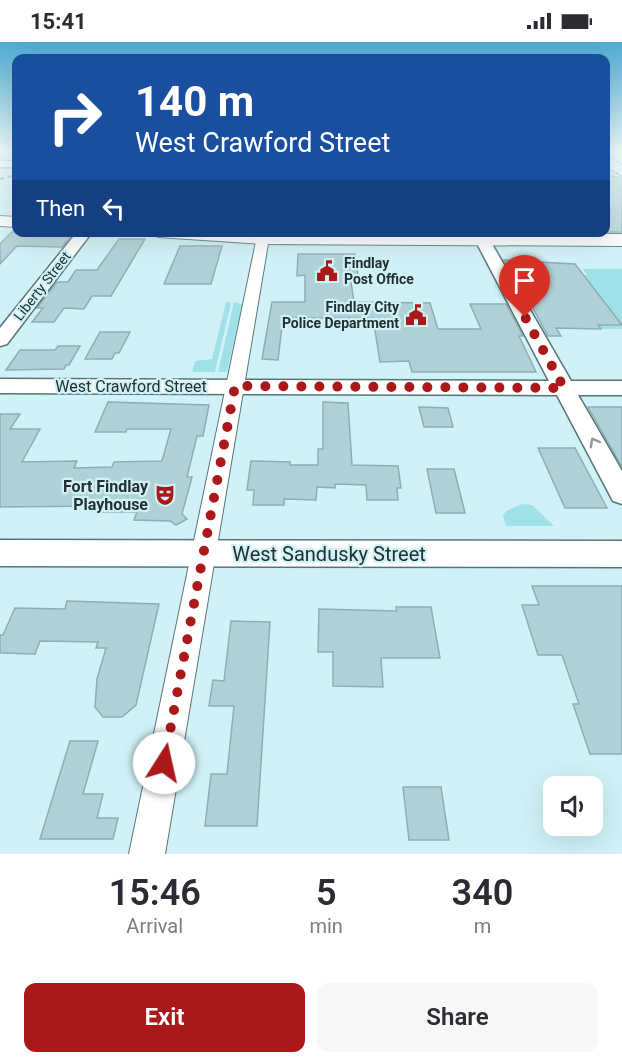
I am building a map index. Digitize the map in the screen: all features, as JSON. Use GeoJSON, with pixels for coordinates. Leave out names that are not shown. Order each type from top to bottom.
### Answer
{"type":"FeatureCollection","features":[{"type":"Feature","properties":{"kind":"highway"},"geometry":{"type":"LineString","coordinates":[[516,237],[622,240]]}},
{"type":"Feature","properties":{"kind":"street","name":"Liberty Street"},"geometry":{"type":"LineString","coordinates":[[3,333],[81,237]]}},
{"type":"Feature","properties":{"kind":"street"},"geometry":{"type":"LineString","coordinates":[[147,854],[264,237]]}},
{"type":"Feature","properties":{"kind":"street"},"geometry":{"type":"LineString","coordinates":[[481,237],[622,494]]}},
{"type":"Feature","properties":{"kind":"street","name":"West Crawford Street"},"geometry":{"type":"LineString","coordinates":[[0,386],[622,388]]}},
{"type":"Feature","properties":{"kind":"street","name":"West Sandusky Street"},"geometry":{"type":"LineString","coordinates":[[0,553],[622,554]]}},
{"type":"Feature","properties":{"kind":"shaded area"},"geometry":{"type":"Polygon","coordinates":[[[583,269],[622,269],[622,325],[597,292],[576,292],[565,275],[587,275],[583,269]]]}},
{"type":"Feature","properties":{"kind":"shaded area"},"geometry":{"type":"Polygon","coordinates":[[[226,302],[231,303],[215,372],[192,372],[195,361],[212,359],[226,302]]]}},
{"type":"Feature","properties":{"kind":"shaded area"},"geometry":{"type":"Polygon","coordinates":[[[234,302],[242,304],[227,372],[218,372],[234,302]]]}},
{"type":"Feature","properties":{"kind":"shaded area"},"geometry":{"type":"Polygon","coordinates":[[[598,325],[622,325],[622,329],[601,329],[598,325]]]}},
{"type":"Feature","properties":{"kind":"shaded area"},"geometry":{"type":"Polygon","coordinates":[[[522,504],[532,505],[554,526],[506,526],[503,516],[506,511],[522,504]]]}},
{"type":"Feature","properties":{"kind":"building"},"geometry":{"type":"Polygon","coordinates":[[[610,188],[622,188],[622,232],[610,232],[610,188]]]}},
{"type":"Feature","properties":{"kind":"building"},"geometry":{"type":"Polygon","coordinates":[[[12,232],[12,237],[70,237],[62,247],[17,246],[0,264],[0,244],[12,232]]]}},
{"type":"Feature","properties":{"kind":"building"},"geometry":{"type":"Polygon","coordinates":[[[119,239],[145,239],[111,296],[92,296],[84,309],[64,308],[54,322],[32,322],[43,308],[37,308],[57,282],[68,282],[76,270],[97,270],[119,239]]]}},
{"type":"Feature","properties":{"kind":"building"},"geometry":{"type":"Polygon","coordinates":[[[180,246],[222,246],[211,284],[164,284],[180,246]]]}},
{"type":"Feature","properties":{"kind":"building"},"geometry":{"type":"Polygon","coordinates":[[[298,254],[355,254],[358,275],[350,275],[354,302],[430,303],[438,329],[481,329],[470,304],[506,304],[523,336],[519,336],[536,372],[412,372],[409,361],[380,362],[373,318],[283,318],[278,360],[262,359],[272,302],[305,302],[305,275],[297,276],[298,254]]]}},
{"type":"Feature","properties":{"kind":"building"},"geometry":{"type":"Polygon","coordinates":[[[504,260],[575,264],[622,325],[598,325],[601,329],[556,328],[561,336],[548,336],[515,275],[504,260]]]}},
{"type":"Feature","properties":{"kind":"building"},"geometry":{"type":"Polygon","coordinates":[[[100,332],[130,332],[119,353],[115,353],[112,359],[85,359],[100,332]]]}},
{"type":"Feature","properties":{"kind":"building"},"geometry":{"type":"Polygon","coordinates":[[[58,346],[80,346],[69,365],[66,365],[64,369],[6,370],[20,350],[55,350],[58,346]]]}},
{"type":"Feature","properties":{"kind":"building"},"geometry":{"type":"Polygon","coordinates":[[[108,402],[209,405],[203,436],[197,436],[187,477],[192,477],[182,514],[187,519],[176,525],[170,521],[134,520],[137,512],[96,512],[99,506],[0,507],[0,414],[20,414],[10,429],[40,429],[22,462],[77,461],[74,468],[112,467],[114,462],[162,461],[171,429],[95,432],[108,402]]]}},
{"type":"Feature","properties":{"kind":"building"},"geometry":{"type":"Polygon","coordinates":[[[323,402],[348,403],[352,465],[398,466],[401,488],[397,488],[398,500],[367,500],[366,485],[335,484],[335,488],[317,487],[316,500],[284,499],[284,505],[253,505],[254,490],[247,490],[251,461],[318,465],[318,449],[323,449],[323,402]]]}},
{"type":"Feature","properties":{"kind":"building"},"geometry":{"type":"Polygon","coordinates":[[[419,407],[448,408],[453,427],[424,427],[419,407]]]}},
{"type":"Feature","properties":{"kind":"building"},"geometry":{"type":"Polygon","coordinates":[[[588,407],[622,407],[622,467],[588,407]]]}},
{"type":"Feature","properties":{"kind":"building"},"geometry":{"type":"Polygon","coordinates":[[[538,448],[575,448],[607,508],[565,508],[538,448]]]}},
{"type":"Feature","properties":{"kind":"building"},"geometry":{"type":"Polygon","coordinates":[[[427,469],[454,469],[465,513],[436,513],[427,469]]]}},
{"type":"Feature","properties":{"kind":"building"},"geometry":{"type":"Polygon","coordinates":[[[532,586],[622,586],[622,754],[590,754],[573,704],[579,704],[562,655],[538,655],[522,605],[539,605],[532,586]]]}},
{"type":"Feature","properties":{"kind":"building"},"geometry":{"type":"Polygon","coordinates":[[[67,601],[159,604],[136,705],[122,717],[103,717],[95,707],[97,679],[106,648],[96,648],[98,642],[40,641],[35,654],[0,653],[0,635],[3,635],[15,608],[65,609],[67,601]]]}},
{"type":"Feature","properties":{"kind":"building"},"geometry":{"type":"Polygon","coordinates":[[[396,607],[431,607],[440,658],[381,658],[383,687],[333,686],[333,652],[318,652],[319,609],[397,611],[396,607]]]}},
{"type":"Feature","properties":{"kind":"building"},"geometry":{"type":"Polygon","coordinates":[[[231,621],[270,622],[257,826],[205,826],[211,774],[227,774],[234,706],[209,706],[213,680],[224,681],[231,621]]]}},
{"type":"Feature","properties":{"kind":"building"},"geometry":{"type":"Polygon","coordinates":[[[70,741],[98,741],[83,794],[103,794],[97,818],[118,818],[113,839],[40,839],[70,741]]]}},
{"type":"Feature","properties":{"kind":"building"},"geometry":{"type":"Polygon","coordinates":[[[403,787],[441,787],[449,840],[409,840],[403,787]]]}},
{"type":"Feature","properties":{"kind":"place","name":"Findlay Post Office"},"geometry":{"type":"Point","coordinates":[327,271]}},
{"type":"Feature","properties":{"kind":"place","name":"Findlay City Police Department"},"geometry":{"type":"Point","coordinates":[416,315]}},
{"type":"Feature","properties":{"kind":"place","name":"Fort Findlay Playhouse"},"geometry":{"type":"Point","coordinates":[165,495]}},
{"type":"Feature","properties":{"kind":"route"},"geometry":{"type":"LineString","coordinates":[[164,763],[235,386],[564,388],[525,317]]}}]}
